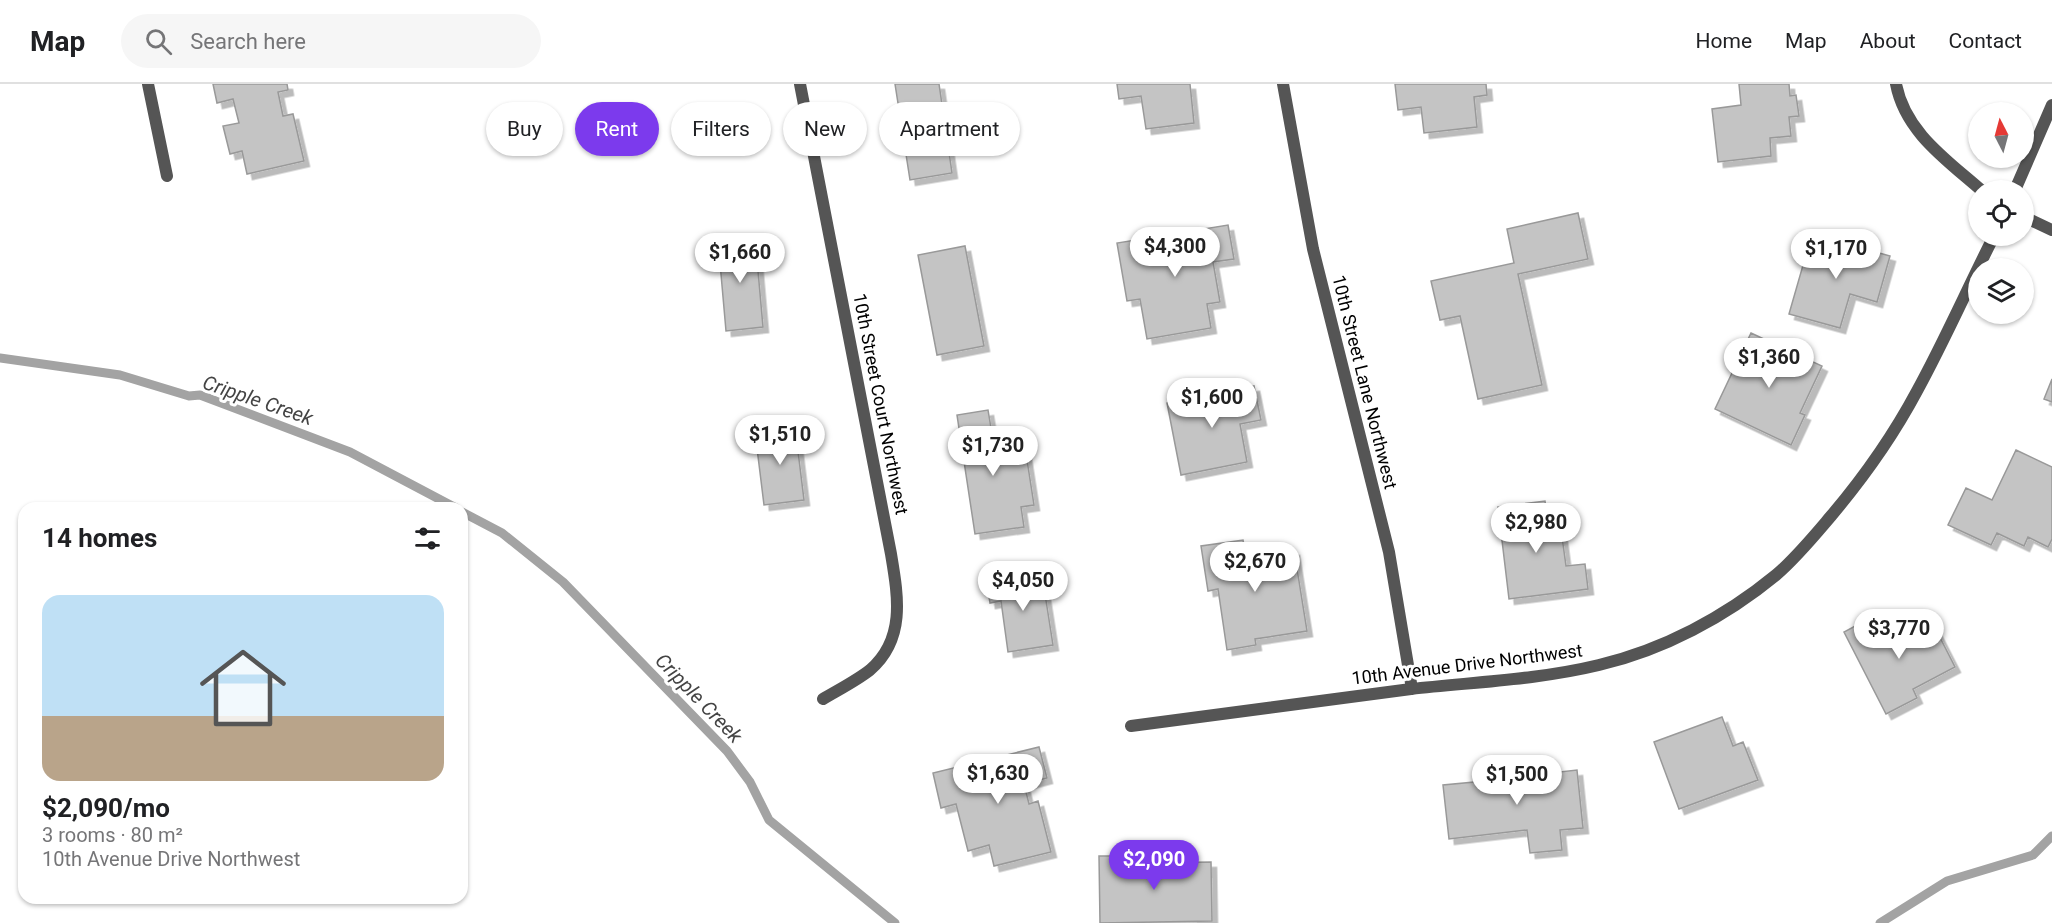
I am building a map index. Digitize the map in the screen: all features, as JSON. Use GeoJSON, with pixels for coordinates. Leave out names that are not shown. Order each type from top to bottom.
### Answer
{"type":"FeatureCollection","features":[{"type":"Feature","properties":{"kind":"street"},"geometry":{"type":"LineString","coordinates":[[148,84],[167,176]]}},
{"type":"Feature","properties":{"kind":"street","name":"10th Street Court Northwest"},"geometry":{"type":"LineString","coordinates":[[800,84],[898,598],[894,636],[882,658],[868,671],[823,699]]}},
{"type":"Feature","properties":{"kind":"street","name":"10th Street Lane Northwest"},"geometry":{"type":"LineString","coordinates":[[1283,84],[1313,249],[1389,552],[1412,689]]}},
{"type":"Feature","properties":{"kind":"street"},"geometry":{"type":"LineString","coordinates":[[1896,84],[1904,109],[1920,137],[1969,180]]}},
{"type":"Feature","properties":{"kind":"street"},"geometry":{"type":"LineString","coordinates":[[2019,180],[2052,105]]}},
{"type":"Feature","properties":{"kind":"street"},"geometry":{"type":"LineString","coordinates":[[2034,222],[2052,230]]}},
{"type":"Feature","properties":{"kind":"street","name":"10th Avenue Drive Northwest"},"geometry":{"type":"LineString","coordinates":[[1131,726],[1412,689],[1545,675],[1599,665],[1637,654],[1693,629],[1732,607],[1777,574],[1818,532],[1847,497],[1888,441],[1917,391],[1989,246]]}},
{"type":"Feature","properties":{"kind":"building"},"geometry":{"type":"Polygon","coordinates":[[[213,84],[287,84],[288,90],[278,92],[283,116],[293,114],[304,161],[247,174],[242,151],[230,154],[223,126],[239,123],[233,99],[217,103],[213,84]]]}},
{"type":"Feature","properties":{"kind":"building"},"geometry":{"type":"Polygon","coordinates":[[[895,84],[939,84],[942,102],[898,102],[895,84]]]}},
{"type":"Feature","properties":{"kind":"building"},"geometry":{"type":"Polygon","coordinates":[[[1117,84],[1190,84],[1194,123],[1146,129],[1141,96],[1119,99],[1117,84]]]}},
{"type":"Feature","properties":{"kind":"building"},"geometry":{"type":"Polygon","coordinates":[[[1395,84],[1486,84],[1487,95],[1474,97],[1477,127],[1424,133],[1421,107],[1398,110],[1395,84]]]}},
{"type":"Feature","properties":{"kind":"building"},"geometry":{"type":"Polygon","coordinates":[[[1739,84],[1789,84],[1790,96],[1796,95],[1799,116],[1789,117],[1791,136],[1770,138],[1771,156],[1718,162],[1712,109],[1741,105],[1739,84]]]}},
{"type":"Feature","properties":{"kind":"building"},"geometry":{"type":"Polygon","coordinates":[[[906,156],[950,156],[952,173],[910,180],[906,156]]]}},
{"type":"Feature","properties":{"kind":"building"},"geometry":{"type":"Polygon","coordinates":[[[1578,213],[1588,259],[1518,274],[1542,385],[1478,399],[1460,316],[1440,320],[1431,281],[1514,263],[1507,229],[1578,213]]]}},
{"type":"Feature","properties":{"kind":"building"},"geometry":{"type":"Polygon","coordinates":[[[1228,225],[1234,259],[1213,262],[1220,302],[1207,304],[1211,328],[1147,339],[1140,299],[1127,301],[1117,243],[1228,225]]]}},
{"type":"Feature","properties":{"kind":"building"},"geometry":{"type":"Polygon","coordinates":[[[1812,234],[1890,256],[1877,302],[1850,294],[1840,328],[1789,314],[1812,234]]]}},
{"type":"Feature","properties":{"kind":"building"},"geometry":{"type":"Polygon","coordinates":[[[755,237],[763,327],[726,331],[718,240],[755,237]]]}},
{"type":"Feature","properties":{"kind":"building"},"geometry":{"type":"Polygon","coordinates":[[[965,246],[984,346],[937,355],[918,255],[965,246]]]}},
{"type":"Feature","properties":{"kind":"building"},"geometry":{"type":"Polygon","coordinates":[[[1751,333],[1822,366],[1800,413],[1805,415],[1791,445],[1715,409],[1751,333]]]}},
{"type":"Feature","properties":{"kind":"building"},"geometry":{"type":"Polygon","coordinates":[[[2052,379],[2052,402],[2044,399],[2052,379]]]}},
{"type":"Feature","properties":{"kind":"building"},"geometry":{"type":"Polygon","coordinates":[[[1254,386],[1261,420],[1240,424],[1247,462],[1181,475],[1167,403],[1254,386]]]}},
{"type":"Feature","properties":{"kind":"building"},"geometry":{"type":"Polygon","coordinates":[[[988,410],[995,452],[1025,447],[1034,505],[1021,507],[1024,527],[975,534],[957,415],[988,410]]]}},
{"type":"Feature","properties":{"kind":"building"},"geometry":{"type":"Polygon","coordinates":[[[795,427],[804,500],[764,505],[755,432],[795,427]]]}},
{"type":"Feature","properties":{"kind":"building"},"geometry":{"type":"Polygon","coordinates":[[[2016,450],[2052,467],[2052,539],[2048,547],[2028,537],[2024,546],[1997,533],[1991,545],[1948,525],[1966,488],[1992,500],[2016,450]]]}},
{"type":"Feature","properties":{"kind":"building"},"geometry":{"type":"Polygon","coordinates":[[[1545,501],[1548,523],[1560,522],[1566,566],[1585,564],[1588,589],[1509,599],[1498,507],[1545,501]]]}},
{"type":"Feature","properties":{"kind":"building"},"geometry":{"type":"Polygon","coordinates":[[[1243,540],[1246,557],[1294,550],[1307,631],[1255,639],[1256,645],[1227,650],[1218,589],[1208,591],[1201,546],[1243,540]]]}},
{"type":"Feature","properties":{"kind":"building"},"geometry":{"type":"Polygon","coordinates":[[[1042,575],[1053,645],[1008,652],[1001,601],[990,603],[987,584],[1042,575]]]}},
{"type":"Feature","properties":{"kind":"building"},"geometry":{"type":"Polygon","coordinates":[[[1872,617],[1885,642],[1930,618],[1955,667],[1913,689],[1917,698],[1886,714],[1844,632],[1872,617]]]}},
{"type":"Feature","properties":{"kind":"building"},"geometry":{"type":"Polygon","coordinates":[[[1722,717],[1733,746],[1743,742],[1758,780],[1679,809],[1654,742],[1722,717]]]}},
{"type":"Feature","properties":{"kind":"building"},"geometry":{"type":"Polygon","coordinates":[[[1039,747],[1047,778],[1024,784],[1029,804],[1038,801],[1051,852],[994,866],[989,845],[968,851],[956,804],[941,808],[933,773],[1039,747]]]}},
{"type":"Feature","properties":{"kind":"building"},"geometry":{"type":"Polygon","coordinates":[[[1550,762],[1551,773],[1577,770],[1583,828],[1560,830],[1562,850],[1530,853],[1527,830],[1449,839],[1443,785],[1506,779],[1504,767],[1550,762]]]}},
{"type":"Feature","properties":{"kind":"building"},"geometry":{"type":"Polygon","coordinates":[[[1099,856],[1140,856],[1140,863],[1211,862],[1212,921],[1100,923],[1099,856]]]}},
{"type":"Feature","properties":{"kind":"waterway","name":"Cripple Creek"},"geometry":{"type":"LineString","coordinates":[[0,358],[120,375],[189,396],[200,395],[350,452],[445,502]]}},
{"type":"Feature","properties":{"kind":"waterway","name":"Cripple Creek"},"geometry":{"type":"LineString","coordinates":[[468,515],[502,533],[563,582],[727,751],[750,782],[769,820],[895,923]]}},
{"type":"Feature","properties":{"kind":"waterway","name":"Cripple Creek"},"geometry":{"type":"LineString","coordinates":[[1880,923],[1947,881],[2033,855],[2052,836]]}}]}
